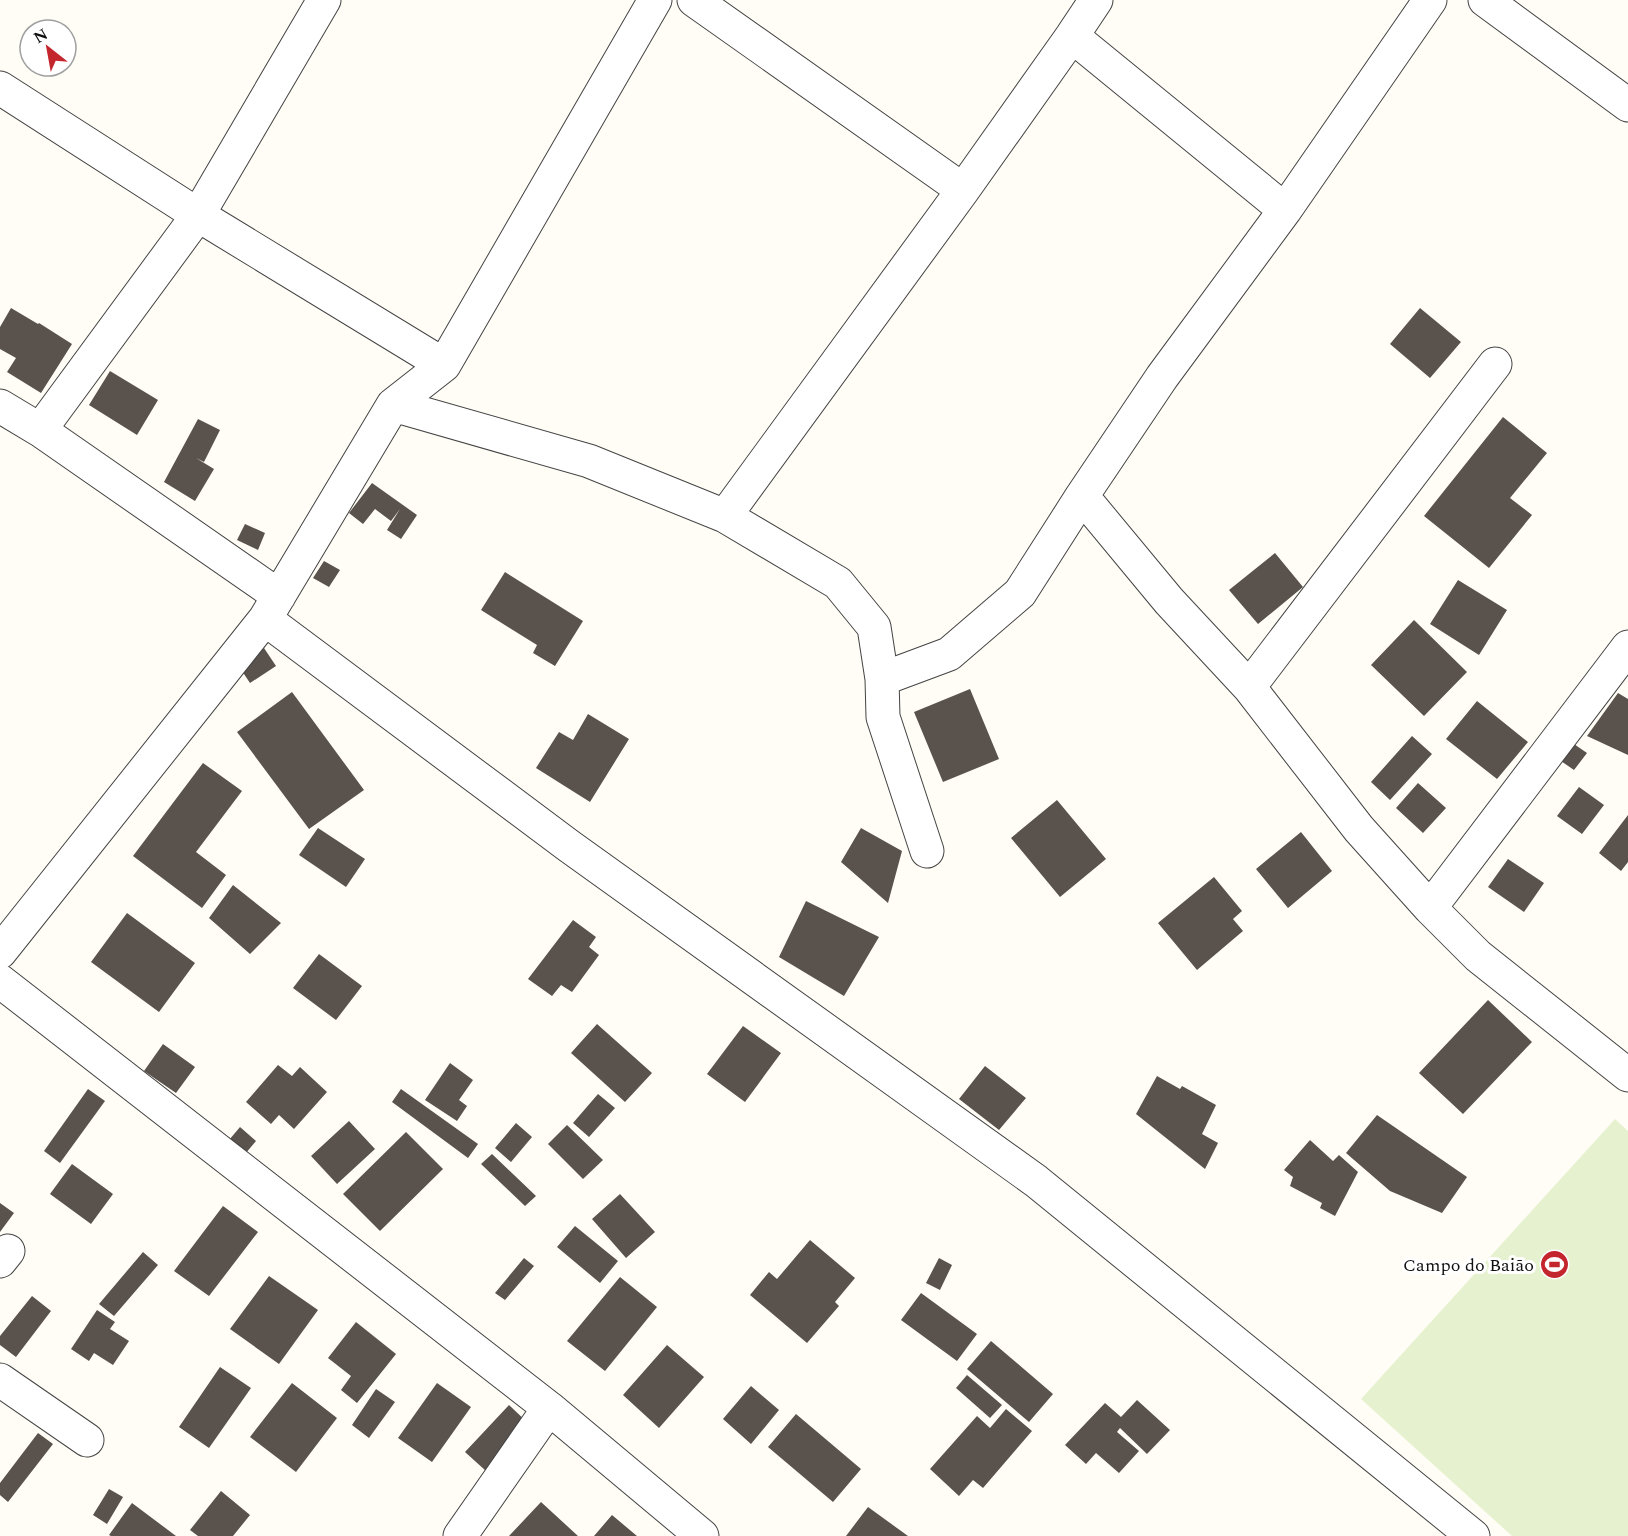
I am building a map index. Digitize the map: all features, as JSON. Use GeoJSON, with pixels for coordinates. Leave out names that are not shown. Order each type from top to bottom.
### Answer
{"type":"FeatureCollection","features":[{"type":"Feature","properties":{"kind":"street"},"geometry":{"type":"LineString","coordinates":[[40,430],[198,215],[324,0]]}},
{"type":"Feature","properties":{"kind":"street"},"geometry":{"type":"LineString","coordinates":[[0,952],[272,608],[393,405],[444,365],[655,0]]}},
{"type":"Feature","properties":{"kind":"street"},"geometry":{"type":"LineString","coordinates":[[694,0],[963,190]]}},
{"type":"Feature","properties":{"kind":"street"},"geometry":{"type":"LineString","coordinates":[[725,516],[963,190],[1096,0]]}},
{"type":"Feature","properties":{"kind":"street"},"geometry":{"type":"LineString","coordinates":[[882,679],[949,654],[1020,593],[1162,377],[1285,210],[1430,0]]}},
{"type":"Feature","properties":{"kind":"street"},"geometry":{"type":"LineString","coordinates":[[1485,0],[1628,105]]}},
{"type":"Feature","properties":{"kind":"street"},"geometry":{"type":"LineString","coordinates":[[1072,36],[1285,210]]}},
{"type":"Feature","properties":{"kind":"street"},"geometry":{"type":"LineString","coordinates":[[0,88],[198,215],[444,365]]}},
{"type":"Feature","properties":{"kind":"street"},"geometry":{"type":"LineString","coordinates":[[1249,687],[1495,364]]}},
{"type":"Feature","properties":{"kind":"street"},"geometry":{"type":"LineString","coordinates":[[393,405],[589,461],[725,516],[838,584],[874,627],[882,679],[883,717],[927,851]]}},
{"type":"Feature","properties":{"kind":"street"},"geometry":{"type":"LineString","coordinates":[[0,406],[40,430],[272,608],[569,846],[1035,1181],[1473,1536]]}},
{"type":"Feature","properties":{"kind":"street"},"geometry":{"type":"LineString","coordinates":[[1082,496],[1169,600],[1249,687],[1359,829],[1430,908],[1478,956],[1628,1075]]}},
{"type":"Feature","properties":{"kind":"street"},"geometry":{"type":"LineString","coordinates":[[1430,908],[1626,656]]}},
{"type":"Feature","properties":{"kind":"street"},"geometry":{"type":"LineString","coordinates":[[0,981],[549,1408],[702,1536]]}},
{"type":"Feature","properties":{"kind":"street"},"geometry":{"type":"LineString","coordinates":[[0,1380],[87,1440]]}},
{"type":"Feature","properties":{"kind":"street"},"geometry":{"type":"LineString","coordinates":[[460,1536],[549,1408]]}},
{"type":"Feature","properties":{"kind":"green space","name":"Campo do Baião"},"geometry":{"type":"Polygon","coordinates":[[[1615,1119],[1628,1131],[1628,1536],[1512,1536],[1361,1399],[1615,1119]]]}},
{"type":"Feature","properties":{"kind":"building"},"geometry":{"type":"Polygon","coordinates":[[[11,308],[72,344],[41,393],[7,372],[16,358],[0,349],[0,327],[11,308]]]}},
{"type":"Feature","properties":{"kind":"building"},"geometry":{"type":"Polygon","coordinates":[[[1420,308],[1461,342],[1430,378],[1390,344],[1420,308]]]}},
{"type":"Feature","properties":{"kind":"building"},"geometry":{"type":"Polygon","coordinates":[[[110,371],[158,400],[137,435],[89,405],[110,371]]]}},
{"type":"Feature","properties":{"kind":"building"},"geometry":{"type":"Polygon","coordinates":[[[1503,417],[1547,453],[1510,498],[1532,515],[1489,568],[1424,516],[1503,417]]]}},
{"type":"Feature","properties":{"kind":"building"},"geometry":{"type":"Polygon","coordinates":[[[198,419],[220,430],[204,462],[196,458],[214,469],[195,501],[164,482],[198,419]]]}},
{"type":"Feature","properties":{"kind":"building"},"geometry":{"type":"Polygon","coordinates":[[[372,483],[417,515],[401,539],[387,530],[400,509],[391,521],[375,509],[363,524],[349,513],[372,483]]]}},
{"type":"Feature","properties":{"kind":"building"},"geometry":{"type":"Polygon","coordinates":[[[245,524],[265,533],[258,550],[237,540],[245,524]]]}},
{"type":"Feature","properties":{"kind":"building"},"geometry":{"type":"Polygon","coordinates":[[[1275,553],[1303,587],[1258,624],[1229,590],[1275,553]]]}},
{"type":"Feature","properties":{"kind":"building"},"geometry":{"type":"Polygon","coordinates":[[[324,561],[340,570],[329,587],[313,578],[324,561]]]}},
{"type":"Feature","properties":{"kind":"building"},"geometry":{"type":"Polygon","coordinates":[[[505,572],[583,621],[555,666],[533,653],[537,645],[481,610],[505,572]]]}},
{"type":"Feature","properties":{"kind":"building"},"geometry":{"type":"Polygon","coordinates":[[[1458,580],[1507,610],[1479,655],[1430,624],[1458,580]]]}},
{"type":"Feature","properties":{"kind":"building"},"geometry":{"type":"Polygon","coordinates":[[[1414,620],[1467,672],[1424,716],[1371,665],[1414,620]]]}},
{"type":"Feature","properties":{"kind":"building"},"geometry":{"type":"Polygon","coordinates":[[[264,648],[276,666],[250,683],[238,665],[264,648]]]}},
{"type":"Feature","properties":{"kind":"building"},"geometry":{"type":"Polygon","coordinates":[[[970,689],[999,759],[943,782],[914,712],[970,689]]]}},
{"type":"Feature","properties":{"kind":"building"},"geometry":{"type":"Polygon","coordinates":[[[292,692],[364,790],[309,829],[237,732],[292,692]]]}},
{"type":"Feature","properties":{"kind":"building"},"geometry":{"type":"Polygon","coordinates":[[[1618,693],[1628,699],[1628,755],[1587,736],[1618,693]]]}},
{"type":"Feature","properties":{"kind":"building"},"geometry":{"type":"Polygon","coordinates":[[[1477,701],[1528,742],[1497,779],[1446,739],[1477,701]]]}},
{"type":"Feature","properties":{"kind":"building"},"geometry":{"type":"Polygon","coordinates":[[[588,714],[629,739],[590,802],[536,768],[559,732],[573,740],[588,714]]]}},
{"type":"Feature","properties":{"kind":"building"},"geometry":{"type":"Polygon","coordinates":[[[1412,736],[1432,754],[1390,800],[1371,782],[1412,736]]]}},
{"type":"Feature","properties":{"kind":"building"},"geometry":{"type":"Polygon","coordinates":[[[1571,742],[1587,753],[1574,770],[1558,759],[1571,742]]]}},
{"type":"Feature","properties":{"kind":"building"},"geometry":{"type":"Polygon","coordinates":[[[203,763],[242,791],[196,852],[226,875],[202,908],[133,856],[203,763]]]}},
{"type":"Feature","properties":{"kind":"building"},"geometry":{"type":"Polygon","coordinates":[[[1418,783],[1446,808],[1423,833],[1396,808],[1418,783]]]}},
{"type":"Feature","properties":{"kind":"building"},"geometry":{"type":"Polygon","coordinates":[[[1579,787],[1604,805],[1582,834],[1557,816],[1579,787]]]}},
{"type":"Feature","properties":{"kind":"building"},"geometry":{"type":"Polygon","coordinates":[[[1057,800],[1106,859],[1060,897],[1011,838],[1057,800]]]}},
{"type":"Feature","properties":{"kind":"building"},"geometry":{"type":"Polygon","coordinates":[[[1628,815],[1628,862],[1621,871],[1599,853],[1628,815]]]}},
{"type":"Feature","properties":{"kind":"building"},"geometry":{"type":"Polygon","coordinates":[[[318,828],[365,859],[346,887],[299,855],[318,828]]]}},
{"type":"Feature","properties":{"kind":"building"},"geometry":{"type":"Polygon","coordinates":[[[861,828],[902,851],[888,903],[841,862],[861,828]]]}},
{"type":"Feature","properties":{"kind":"building"},"geometry":{"type":"Polygon","coordinates":[[[1301,832],[1332,871],[1288,908],[1256,869],[1301,832]]]}},
{"type":"Feature","properties":{"kind":"building"},"geometry":{"type":"Polygon","coordinates":[[[1508,859],[1544,883],[1524,912],[1488,887],[1508,859]]]}},
{"type":"Feature","properties":{"kind":"building"},"geometry":{"type":"Polygon","coordinates":[[[1214,877],[1242,911],[1233,919],[1243,931],[1197,970],[1158,923],[1214,877]]]}},
{"type":"Feature","properties":{"kind":"building"},"geometry":{"type":"Polygon","coordinates":[[[233,885],[281,923],[250,954],[209,918],[233,885]]]}},
{"type":"Feature","properties":{"kind":"building"},"geometry":{"type":"Polygon","coordinates":[[[806,901],[879,937],[844,996],[779,957],[806,901]]]}},
{"type":"Feature","properties":{"kind":"building"},"geometry":{"type":"Polygon","coordinates":[[[127,913],[195,963],[159,1012],[91,962],[127,913]]]}},
{"type":"Feature","properties":{"kind":"building"},"geometry":{"type":"Polygon","coordinates":[[[573,920],[596,937],[589,947],[599,955],[572,992],[561,985],[552,996],[528,979],[573,920]]]}},
{"type":"Feature","properties":{"kind":"building"},"geometry":{"type":"Polygon","coordinates":[[[319,954],[362,986],[336,1020],[293,988],[319,954]]]}},
{"type":"Feature","properties":{"kind":"building"},"geometry":{"type":"Polygon","coordinates":[[[1488,1000],[1532,1042],[1463,1114],[1419,1073],[1488,1000]]]}},
{"type":"Feature","properties":{"kind":"building"},"geometry":{"type":"Polygon","coordinates":[[[597,1024],[652,1073],[625,1102],[571,1053],[597,1024]]]}},
{"type":"Feature","properties":{"kind":"building"},"geometry":{"type":"Polygon","coordinates":[[[743,1026],[781,1053],[745,1102],[707,1074],[743,1026]]]}},
{"type":"Feature","properties":{"kind":"building"},"geometry":{"type":"Polygon","coordinates":[[[163,1044],[195,1067],[176,1093],[144,1071],[163,1044]]]}},
{"type":"Feature","properties":{"kind":"building"},"geometry":{"type":"Polygon","coordinates":[[[450,1063],[473,1080],[459,1100],[467,1106],[457,1121],[425,1100],[450,1063]]]}},
{"type":"Feature","properties":{"kind":"building"},"geometry":{"type":"Polygon","coordinates":[[[278,1065],[292,1076],[300,1067],[327,1092],[294,1129],[279,1115],[271,1124],[246,1102],[278,1065]]]}},
{"type":"Feature","properties":{"kind":"building"},"geometry":{"type":"Polygon","coordinates":[[[985,1066],[1026,1098],[999,1130],[959,1099],[985,1066]]]}},
{"type":"Feature","properties":{"kind":"building"},"geometry":{"type":"Polygon","coordinates":[[[1157,1076],[1180,1089],[1182,1086],[1216,1105],[1202,1134],[1218,1143],[1205,1169],[1136,1114],[1157,1076]]]}},
{"type":"Feature","properties":{"kind":"building"},"geometry":{"type":"Polygon","coordinates":[[[88,1089],[105,1101],[60,1163],[44,1151],[88,1089]]]}},
{"type":"Feature","properties":{"kind":"building"},"geometry":{"type":"Polygon","coordinates":[[[401,1089],[478,1144],[468,1158],[392,1102],[401,1089]]]}},
{"type":"Feature","properties":{"kind":"building"},"geometry":{"type":"Polygon","coordinates":[[[598,1094],[615,1108],[589,1137],[573,1123],[598,1094]]]}},
{"type":"Feature","properties":{"kind":"building"},"geometry":{"type":"Polygon","coordinates":[[[1377,1115],[1467,1177],[1442,1213],[1390,1191],[1346,1153],[1377,1115]]]}},
{"type":"Feature","properties":{"kind":"building"},"geometry":{"type":"Polygon","coordinates":[[[349,1121],[375,1149],[337,1184],[311,1156],[349,1121]]]}},
{"type":"Feature","properties":{"kind":"building"},"geometry":{"type":"Polygon","coordinates":[[[516,1123],[532,1137],[511,1162],[495,1148],[516,1123]]]}},
{"type":"Feature","properties":{"kind":"building"},"geometry":{"type":"Polygon","coordinates":[[[567,1125],[603,1160],[583,1179],[548,1144],[567,1125]]]}},
{"type":"Feature","properties":{"kind":"building"},"geometry":{"type":"Polygon","coordinates":[[[240,1127],[256,1141],[240,1160],[224,1146],[240,1127]]]}},
{"type":"Feature","properties":{"kind":"building"},"geometry":{"type":"Polygon","coordinates":[[[406,1132],[443,1169],[380,1231],[343,1194],[406,1132]]]}},
{"type":"Feature","properties":{"kind":"building"},"geometry":{"type":"Polygon","coordinates":[[[1310,1140],[1333,1161],[1339,1155],[1358,1172],[1335,1216],[1320,1208],[1322,1203],[1290,1186],[1293,1177],[1284,1170],[1310,1140]]]}},
{"type":"Feature","properties":{"kind":"building"},"geometry":{"type":"Polygon","coordinates":[[[492,1154],[536,1196],[525,1206],[481,1164],[492,1154]]]}},
{"type":"Feature","properties":{"kind":"building"},"geometry":{"type":"Polygon","coordinates":[[[72,1164],[113,1194],[91,1224],[50,1194],[72,1164]]]}},
{"type":"Feature","properties":{"kind":"building"},"geometry":{"type":"Polygon","coordinates":[[[620,1194],[655,1232],[626,1258],[592,1219],[620,1194]]]}},
{"type":"Feature","properties":{"kind":"building"},"geometry":{"type":"Polygon","coordinates":[[[0,1203],[14,1213],[0,1232],[0,1203]]]}},
{"type":"Feature","properties":{"kind":"building"},"geometry":{"type":"Polygon","coordinates":[[[223,1206],[258,1232],[209,1296],[174,1271],[223,1206]]]}},
{"type":"Feature","properties":{"kind":"building"},"geometry":{"type":"Polygon","coordinates":[[[575,1226],[618,1261],[600,1283],[557,1247],[575,1226]]]}},
{"type":"Feature","properties":{"kind":"building"},"geometry":{"type":"Polygon","coordinates":[[[810,1240],[855,1278],[835,1302],[839,1306],[807,1343],[750,1295],[769,1272],[777,1279],[810,1240]]]}},
{"type":"Feature","properties":{"kind":"building"},"geometry":{"type":"Polygon","coordinates":[[[143,1252],[158,1265],[114,1316],[99,1304],[143,1252]]]}},
{"type":"Feature","properties":{"kind":"building"},"geometry":{"type":"Polygon","coordinates":[[[524,1258],[534,1266],[505,1300],[495,1293],[524,1258]]]}},
{"type":"Feature","properties":{"kind":"building"},"geometry":{"type":"Polygon","coordinates":[[[939,1258],[952,1265],[940,1290],[926,1283],[939,1258]]]}},
{"type":"Feature","properties":{"kind":"building"},"geometry":{"type":"Polygon","coordinates":[[[269,1276],[318,1310],[279,1364],[230,1329],[269,1276]]]}},
{"type":"Feature","properties":{"kind":"building"},"geometry":{"type":"Polygon","coordinates":[[[620,1277],[657,1307],[605,1371],[567,1341],[620,1277]]]}},
{"type":"Feature","properties":{"kind":"building"},"geometry":{"type":"Polygon","coordinates":[[[921,1293],[977,1334],[957,1361],[901,1320],[921,1293]]]}},
{"type":"Feature","properties":{"kind":"building"},"geometry":{"type":"Polygon","coordinates":[[[32,1296],[51,1311],[16,1357],[0,1345],[0,1336],[32,1296]]]}},
{"type":"Feature","properties":{"kind":"building"},"geometry":{"type":"Polygon","coordinates":[[[97,1310],[115,1322],[110,1329],[129,1341],[113,1365],[94,1353],[89,1361],[71,1349],[97,1310]]]}},
{"type":"Feature","properties":{"kind":"building"},"geometry":{"type":"Polygon","coordinates":[[[356,1322],[396,1354],[357,1403],[341,1390],[351,1376],[328,1358],[356,1322]]]}},
{"type":"Feature","properties":{"kind":"building"},"geometry":{"type":"Polygon","coordinates":[[[991,1341],[1053,1394],[1029,1422],[967,1369],[991,1341]]]}},
{"type":"Feature","properties":{"kind":"building"},"geometry":{"type":"Polygon","coordinates":[[[667,1345],[704,1377],[659,1428],[623,1395],[667,1345]]]}},
{"type":"Feature","properties":{"kind":"building"},"geometry":{"type":"Polygon","coordinates":[[[220,1367],[251,1388],[209,1448],[179,1427],[220,1367]]]}},
{"type":"Feature","properties":{"kind":"building"},"geometry":{"type":"Polygon","coordinates":[[[967,1375],[1002,1405],[990,1418],[956,1388],[967,1375]]]}},
{"type":"Feature","properties":{"kind":"building"},"geometry":{"type":"Polygon","coordinates":[[[292,1383],[337,1418],[296,1472],[250,1437],[292,1383]]]}},
{"type":"Feature","properties":{"kind":"building"},"geometry":{"type":"Polygon","coordinates":[[[437,1383],[471,1407],[432,1462],[398,1438],[437,1383]]]}},
{"type":"Feature","properties":{"kind":"building"},"geometry":{"type":"Polygon","coordinates":[[[751,1386],[779,1410],[751,1444],[723,1419],[751,1386]]]}},
{"type":"Feature","properties":{"kind":"building"},"geometry":{"type":"Polygon","coordinates":[[[376,1389],[395,1402],[369,1438],[352,1425],[376,1389]]]}},
{"type":"Feature","properties":{"kind":"building"},"geometry":{"type":"Polygon","coordinates":[[[1137,1400],[1170,1430],[1147,1454],[1120,1428],[1117,1432],[1139,1451],[1119,1473],[1096,1453],[1086,1464],[1065,1445],[1105,1403],[1121,1417],[1137,1400]]]}},
{"type":"Feature","properties":{"kind":"building"},"geometry":{"type":"Polygon","coordinates":[[[509,1405],[529,1424],[486,1471],[465,1452],[509,1405]]]}},
{"type":"Feature","properties":{"kind":"building"},"geometry":{"type":"Polygon","coordinates":[[[1006,1409],[1032,1431],[983,1488],[973,1480],[959,1496],[930,1469],[977,1416],[990,1428],[1006,1409]]]}},
{"type":"Feature","properties":{"kind":"building"},"geometry":{"type":"Polygon","coordinates":[[[796,1414],[861,1469],[833,1502],[768,1447],[796,1414]]]}},
{"type":"Feature","properties":{"kind":"building"},"geometry":{"type":"Polygon","coordinates":[[[38,1433],[53,1444],[8,1502],[0,1495],[0,1483],[38,1433]]]}},
{"type":"Feature","properties":{"kind":"building"},"geometry":{"type":"Polygon","coordinates":[[[109,1489],[123,1497],[107,1524],[93,1515],[109,1489]]]}},
{"type":"Feature","properties":{"kind":"building"},"geometry":{"type":"Polygon","coordinates":[[[221,1491],[250,1515],[233,1536],[198,1536],[190,1530],[221,1491]]]}},
{"type":"Feature","properties":{"kind":"building"},"geometry":{"type":"Polygon","coordinates":[[[541,1502],[578,1536],[509,1536],[541,1502]]]}},
{"type":"Feature","properties":{"kind":"building"},"geometry":{"type":"Polygon","coordinates":[[[132,1503],[176,1536],[109,1535],[132,1503]]]}},
{"type":"Feature","properties":{"kind":"building"},"geometry":{"type":"Polygon","coordinates":[[[868,1507],[908,1536],[846,1536],[868,1507]]]}},
{"type":"Feature","properties":{"kind":"building"},"geometry":{"type":"Polygon","coordinates":[[[612,1515],[637,1536],[594,1536],[612,1515]]]}},
{"type":"Feature","properties":{"kind":"place","name":"Campo do Baião"},"geometry":{"type":"Point","coordinates":[1555,1265]}}]}
